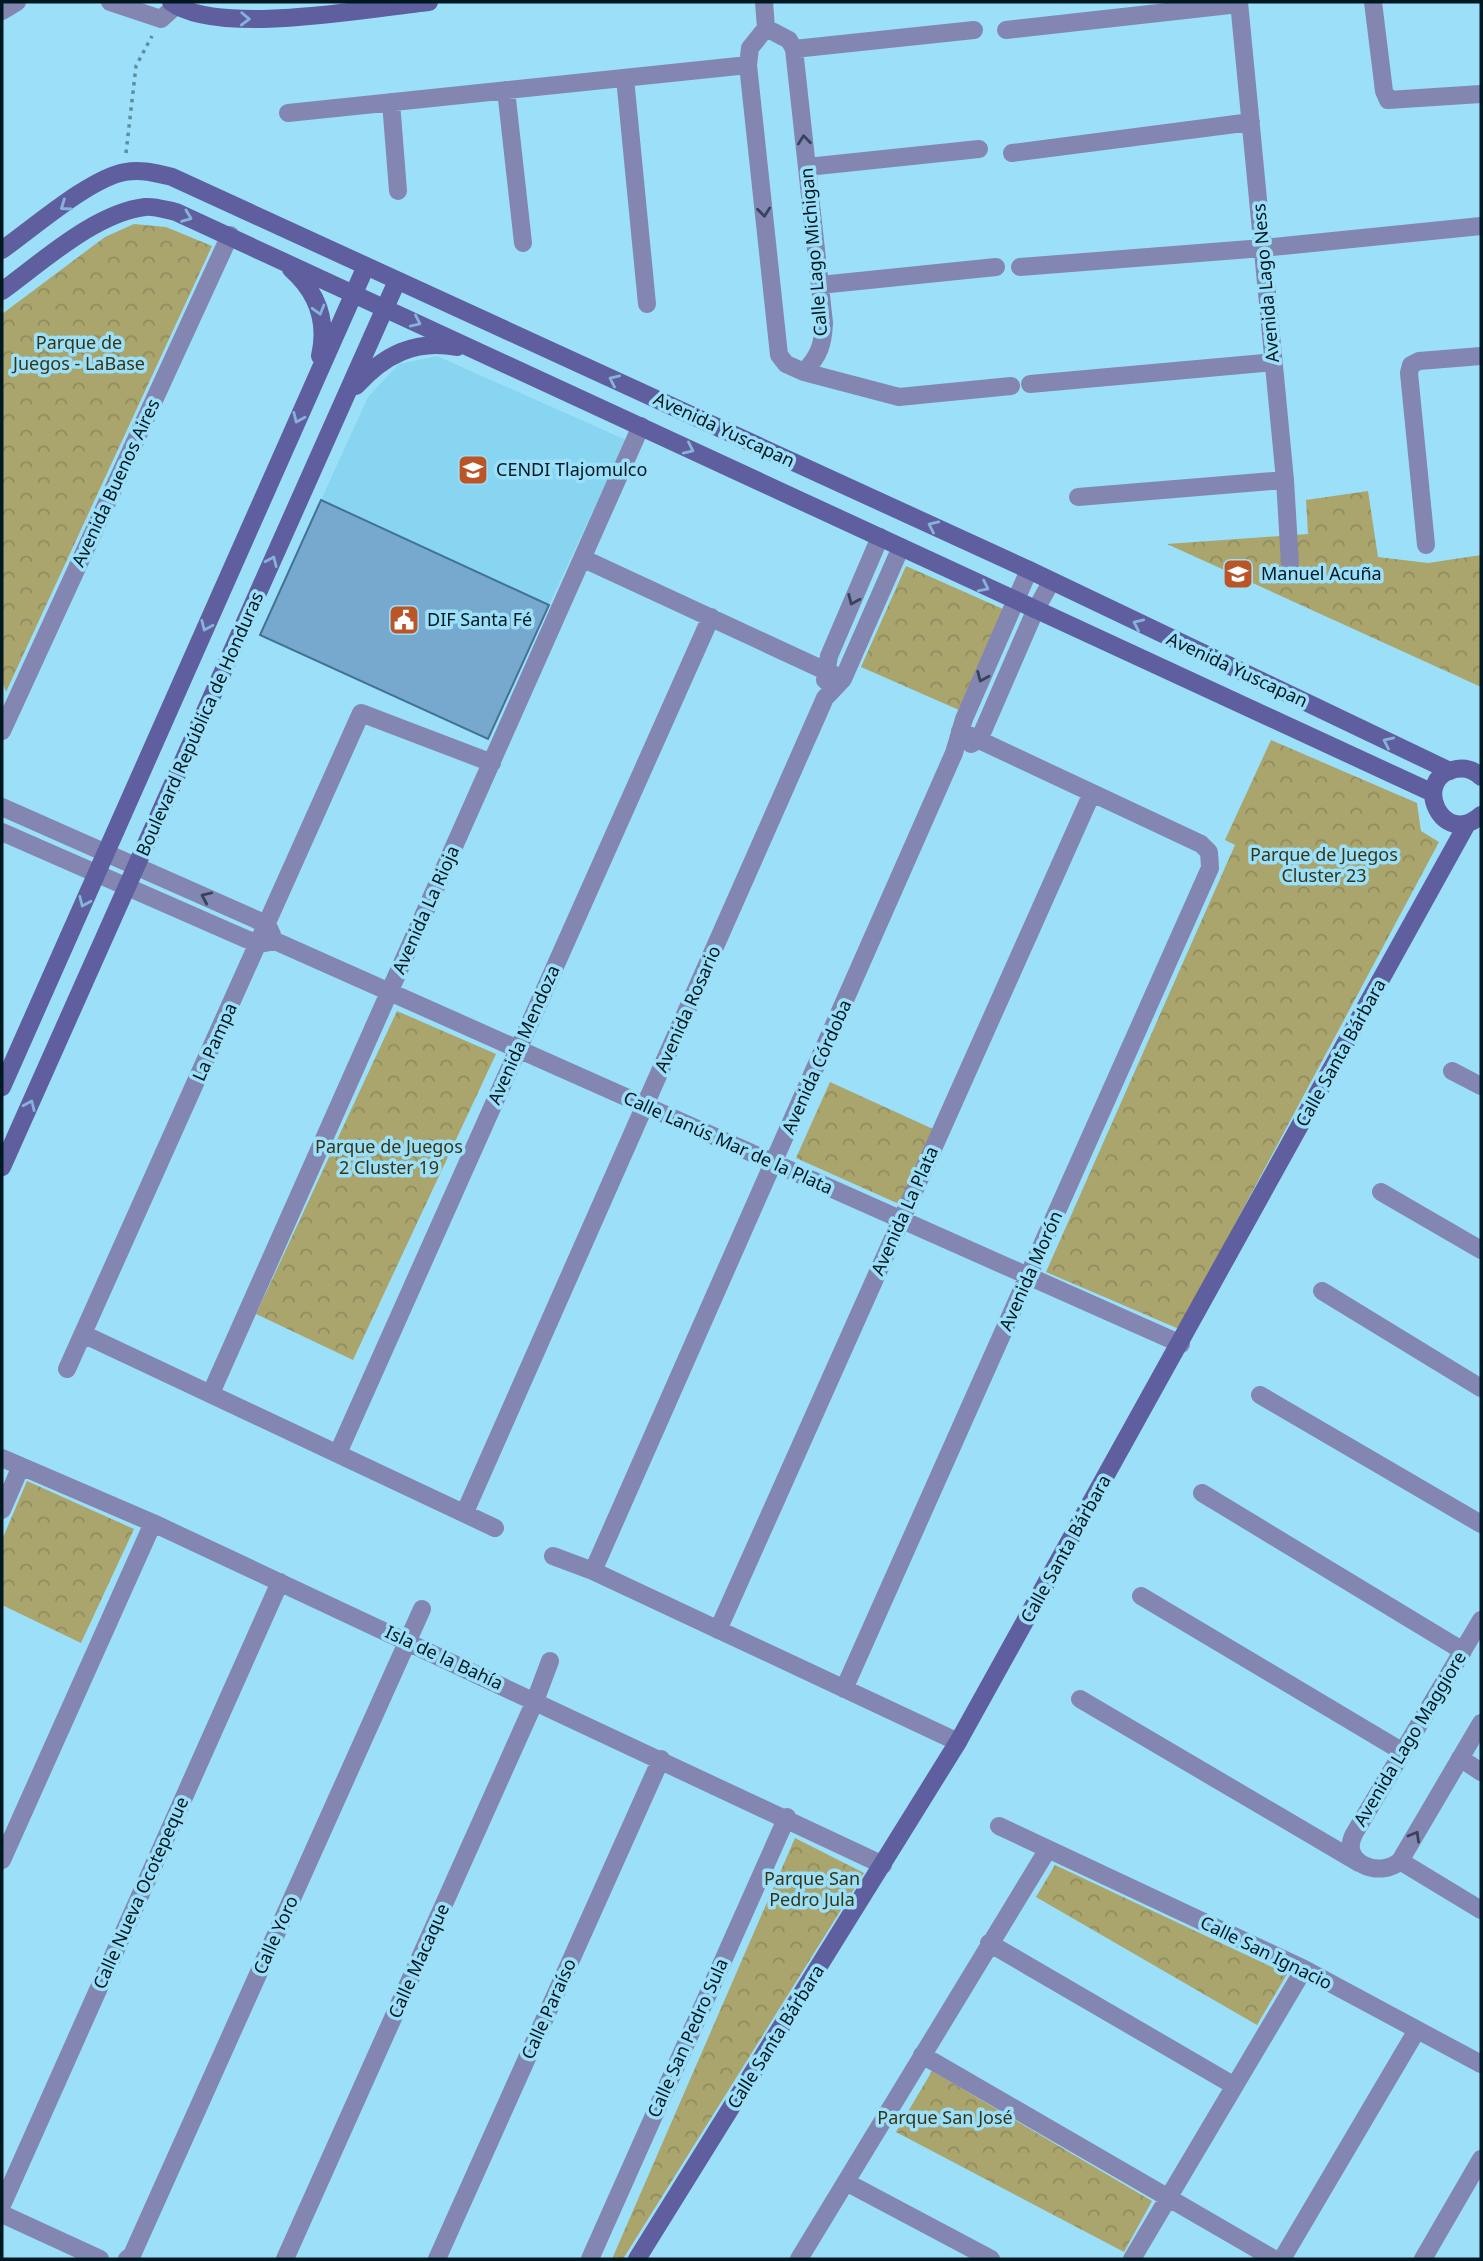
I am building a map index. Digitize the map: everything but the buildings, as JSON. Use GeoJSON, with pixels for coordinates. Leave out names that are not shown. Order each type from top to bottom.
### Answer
{"type":"FeatureCollection","features":[{"type":"Feature","properties":{"kind":"street"},"geometry":{"type":"LineString","coordinates":[[2,11],[18,2]]}},
{"type":"Feature","properties":{"kind":"street"},"geometry":{"type":"LineString","coordinates":[[110,2],[161,19],[176,3],[214,16],[249,20],[429,2]]}},
{"type":"Feature","properties":{"kind":"street"},"geometry":{"type":"LineString","coordinates":[[764,2],[766,28],[750,48],[748,65],[779,355],[786,364],[804,372],[899,397],[1011,386]]}},
{"type":"Feature","properties":{"kind":"street"},"geometry":{"type":"LineString","coordinates":[[1373,2],[1384,90],[1388,100],[1481,94]]}},
{"type":"Feature","properties":{"kind":"street"},"geometry":{"type":"LineString","coordinates":[[1006,30],[1239,3]]}},
{"type":"Feature","properties":{"kind":"street","name":"Avenida Lago Ness"},"geometry":{"type":"LineString","coordinates":[[1239,3],[1285,480],[1290,564]]}},
{"type":"Feature","properties":{"kind":"street"},"geometry":{"type":"LineString","coordinates":[[766,28],[789,40],[794,49],[974,30]]}},
{"type":"Feature","properties":{"kind":"street","name":"Calle Lago Michigan"},"geometry":{"type":"LineString","coordinates":[[794,49],[820,285],[823,344],[817,358],[804,372]]}},
{"type":"Feature","properties":{"kind":"street"},"geometry":{"type":"LineString","coordinates":[[288,113],[748,65]]}},
{"type":"Feature","properties":{"kind":"street"},"geometry":{"type":"LineString","coordinates":[[625,78],[647,304]]}},
{"type":"Feature","properties":{"kind":"street"},"geometry":{"type":"LineString","coordinates":[[506,90],[523,243]]}},
{"type":"Feature","properties":{"kind":"street"},"geometry":{"type":"LineString","coordinates":[[391,102],[398,191]]}},
{"type":"Feature","properties":{"kind":"street"},"geometry":{"type":"LineString","coordinates":[[1012,153],[1251,122]]}},
{"type":"Feature","properties":{"kind":"street"},"geometry":{"type":"LineString","coordinates":[[807,167],[979,149]]}},
{"type":"Feature","properties":{"kind":"street","name":"Avenida Yuscapan"},"geometry":{"type":"LineString","coordinates":[[2,250],[100,181],[124,172],[149,171],[172,177],[1029,570],[1450,771],[1468,769],[1481,777]]}},
{"type":"Feature","properties":{"kind":"street","name":"Avenida Yuscapan"},"geometry":{"type":"LineString","coordinates":[[2,291],[96,224],[121,212],[148,207],[176,212],[1433,793]]}},
{"type":"Feature","properties":{"kind":"street"},"geometry":{"type":"LineString","coordinates":[[1020,267],[1263,248],[1481,226]]}},
{"type":"Feature","properties":{"kind":"street","name":"Avenida Buenos Aires"},"geometry":{"type":"LineString","coordinates":[[2,731],[230,235]]}},
{"type":"Feature","properties":{"kind":"street"},"geometry":{"type":"LineString","coordinates":[[278,257],[305,281],[315,296],[322,318],[323,341],[313,387]]}},
{"type":"Feature","properties":{"kind":"street","name":"Boulevard República de Honduras"},"geometry":{"type":"LineString","coordinates":[[2,1087],[366,267]]}},
{"type":"Feature","properties":{"kind":"street"},"geometry":{"type":"LineString","coordinates":[[820,285],[996,267]]}},
{"type":"Feature","properties":{"kind":"street","name":"Boulevard República de Honduras"},"geometry":{"type":"LineString","coordinates":[[2,1167],[397,281]]}},
{"type":"Feature","properties":{"kind":"street"},"geometry":{"type":"LineString","coordinates":[[344,399],[369,371],[398,351],[441,344],[481,352]]}},
{"type":"Feature","properties":{"kind":"street"},"geometry":{"type":"LineString","coordinates":[[1426,545],[1409,373],[1411,365],[1419,361],[1481,356]]}},
{"type":"Feature","properties":{"kind":"street"},"geometry":{"type":"LineString","coordinates":[[1030,384],[1274,362]]}},
{"type":"Feature","properties":{"kind":"street","name":"Avenida La Rioja"},"geometry":{"type":"LineString","coordinates":[[211,1393],[641,426]]}},
{"type":"Feature","properties":{"kind":"street"},"geometry":{"type":"LineString","coordinates":[[1078,497],[1285,480]]}},
{"type":"Feature","properties":{"kind":"street","name":"Avenida Rosario"},"geometry":{"type":"LineString","coordinates":[[825,698],[825,670],[880,537]]}},
{"type":"Feature","properties":{"kind":"street","name":"Avenida Rosario"},"geometry":{"type":"LineString","coordinates":[[465,1512],[825,698],[844,679],[901,547]]}},
{"type":"Feature","properties":{"kind":"street"},"geometry":{"type":"LineString","coordinates":[[584,559],[844,679]]}},
{"type":"Feature","properties":{"kind":"street","name":"Avenida Córdoba"},"geometry":{"type":"LineString","coordinates":[[593,1572],[954,753],[960,731],[1029,570]]}},
{"type":"Feature","properties":{"kind":"street"},"geometry":{"type":"LineString","coordinates":[[954,753],[979,740],[1035,611],[1051,582]]}},
{"type":"Feature","properties":{"kind":"street","name":"Avenida Mendoza"},"geometry":{"type":"LineString","coordinates":[[338,1453],[711,617]]}},
{"type":"Feature","properties":{"kind":"street","name":"La Pampa"},"geometry":{"type":"LineString","coordinates":[[67,1369],[268,937],[361,713],[492,763]]}},
{"type":"Feature","properties":{"kind":"street"},"geometry":{"type":"LineString","coordinates":[[960,731],[1093,793]]}},
{"type":"Feature","properties":{"kind":"street"},"geometry":{"type":"LineString","coordinates":[[1450,771],[1436,783],[1433,802],[1442,817],[1458,824],[1474,820]]}},
{"type":"Feature","properties":{"kind":"street","name":"Avenida Morón"},"geometry":{"type":"LineString","coordinates":[[844,1689],[1210,868],[1209,852],[1201,844],[1093,793]]}},
{"type":"Feature","properties":{"kind":"street","name":"Avenida La Plata"},"geometry":{"type":"LineString","coordinates":[[719,1630],[1093,793]]}},
{"type":"Feature","properties":{"kind":"street","name":"Calle Lanús Mar de la Plata"},"geometry":{"type":"LineString","coordinates":[[2,807],[137,867],[268,937],[1181,1344]]}},
{"type":"Feature","properties":{"kind":"street","name":"Calle Santa Bárbara"},"geometry":{"type":"LineString","coordinates":[[637,2259],[958,1742],[1474,820]]}},
{"type":"Feature","properties":{"kind":"street","name":"Calle Lanús Mar de la Plata"},"geometry":{"type":"LineString","coordinates":[[2,832],[128,886],[268,937]]}},
{"type":"Feature","properties":{"kind":"street"},"geometry":{"type":"LineString","coordinates":[[1452,1071],[1481,1086]]}},
{"type":"Feature","properties":{"kind":"street"},"geometry":{"type":"LineString","coordinates":[[1381,1192],[1481,1250]]}},
{"type":"Feature","properties":{"kind":"street"},"geometry":{"type":"LineString","coordinates":[[1322,1291],[1481,1388]]}},
{"type":"Feature","properties":{"kind":"street"},"geometry":{"type":"LineString","coordinates":[[83,1334],[495,1528]]}},
{"type":"Feature","properties":{"kind":"street"},"geometry":{"type":"LineString","coordinates":[[1261,1395],[1481,1524]]}},
{"type":"Feature","properties":{"kind":"street","name":"Isla de la Bahía"},"geometry":{"type":"LineString","coordinates":[[2,1458],[280,1582],[787,1817],[883,1865]]}},
{"type":"Feature","properties":{"kind":"street"},"geometry":{"type":"LineString","coordinates":[[2,1510],[21,1466]]}},
{"type":"Feature","properties":{"kind":"street"},"geometry":{"type":"LineString","coordinates":[[1202,1493],[1463,1651]]}},
{"type":"Feature","properties":{"kind":"street"},"geometry":{"type":"LineString","coordinates":[[2,1860],[152,1523]]}},
{"type":"Feature","properties":{"kind":"street"},"geometry":{"type":"LineString","coordinates":[[553,1556],[593,1572],[958,1742]]}},
{"type":"Feature","properties":{"kind":"street","name":"Calle Nueva Ocotepeque"},"geometry":{"type":"LineString","coordinates":[[2,2205],[280,1582]]}},
{"type":"Feature","properties":{"kind":"street"},"geometry":{"type":"LineString","coordinates":[[1141,1596],[1403,1752]]}},
{"type":"Feature","properties":{"kind":"street","name":"Calle Yoro"},"geometry":{"type":"LineString","coordinates":[[127,2259],[132,2255],[422,1609]]}},
{"type":"Feature","properties":{"kind":"street","name":"Avenida Lago Maggiore"},"geometry":{"type":"LineString","coordinates":[[1365,1867],[1354,1858],[1350,1840],[1481,1620]]}},
{"type":"Feature","properties":{"kind":"street","name":"Calle Macaque"},"geometry":{"type":"LineString","coordinates":[[285,2259],[535,1701],[550,1661]]}},
{"type":"Feature","properties":{"kind":"street"},"geometry":{"type":"LineString","coordinates":[[1080,1699],[1365,1867],[1384,1871],[1400,1861],[1481,1723]]}},
{"type":"Feature","properties":{"kind":"street"},"geometry":{"type":"LineString","coordinates":[[1460,1758],[1481,1772]]}},
{"type":"Feature","properties":{"kind":"street","name":"Calle Paraíso"},"geometry":{"type":"LineString","coordinates":[[437,2259],[661,1759]]}},
{"type":"Feature","properties":{"kind":"street","name":"Calle San Pedro Sula"},"geometry":{"type":"LineString","coordinates":[[590,2259],[787,1817]]}},
{"type":"Feature","properties":{"kind":"street","name":"Calle San Ignacio"},"geometry":{"type":"LineString","coordinates":[[999,1826],[1304,1969],[1481,2064]]}},
{"type":"Feature","properties":{"kind":"street"},"geometry":{"type":"LineString","coordinates":[[799,2259],[989,1942],[1048,1849]]}},
{"type":"Feature","properties":{"kind":"street"},"geometry":{"type":"LineString","coordinates":[[1400,1861],[1481,1910]]}},
{"type":"Feature","properties":{"kind":"street"},"geometry":{"type":"LineString","coordinates":[[989,1942],[1233,2085]]}},
{"type":"Feature","properties":{"kind":"street"},"geometry":{"type":"LineString","coordinates":[[1132,2259],[1304,1969]]}},
{"type":"Feature","properties":{"kind":"street"},"geometry":{"type":"LineString","coordinates":[[1282,2259],[1417,2030]]}},
{"type":"Feature","properties":{"kind":"street"},"geometry":{"type":"LineString","coordinates":[[922,2055],[1274,2259]]}},
{"type":"Feature","properties":{"kind":"street"},"geometry":{"type":"LineString","coordinates":[[1423,2259],[1481,2159]]}},
{"type":"Feature","properties":{"kind":"street"},"geometry":{"type":"LineString","coordinates":[[846,2182],[991,2259]]}},
{"type":"Feature","properties":{"kind":"street"},"geometry":{"type":"LineString","coordinates":[[2,2214],[100,2259]]}},
{"type":"Feature","properties":{"kind":"path"},"geometry":{"type":"LineString","coordinates":[[124,172],[136,66],[161,19]]}},
{"type":"Feature","properties":{"kind":"shaded area","name":"CENDI Tlajomulco"},"geometry":{"type":"Polygon","coordinates":[[[437,356],[626,440],[549,605],[321,500],[368,397],[399,364],[437,356]]]}},
{"type":"Feature","properties":{"kind":"green space","name":"Parque de Juegos - LaBase"},"geometry":{"type":"Polygon","coordinates":[[[134,224],[166,227],[212,246],[6,692],[2,681],[2,314],[105,237],[134,224]]]}},
{"type":"Feature","properties":{"kind":"green space"},"geometry":{"type":"Polygon","coordinates":[[[1368,491],[1378,557],[1428,563],[1481,555],[1481,687],[1167,544],[1308,534],[1306,500],[1368,491]]]}},
{"type":"Feature","properties":{"kind":"green space"},"geometry":{"type":"Polygon","coordinates":[[[906,566],[1003,609],[959,710],[861,667],[906,566]]]}},
{"type":"Feature","properties":{"kind":"green space","name":"Parque de Juegos Cluster 23"},"geometry":{"type":"Polygon","coordinates":[[[1271,740],[1417,803],[1421,831],[1439,842],[1179,1329],[1046,1272],[1235,845],[1225,840],[1271,740]]]}},
{"type":"Feature","properties":{"kind":"green space","name":"Parque de Juegos 2 Cluster 19"},"geometry":{"type":"Polygon","coordinates":[[[397,1011],[496,1054],[353,1360],[256,1314],[397,1011]]]}},
{"type":"Feature","properties":{"kind":"green space"},"geometry":{"type":"Polygon","coordinates":[[[830,1082],[933,1129],[899,1204],[796,1158],[830,1082]]]}},
{"type":"Feature","properties":{"kind":"green space"},"geometry":{"type":"Polygon","coordinates":[[[27,1481],[134,1529],[81,1643],[2,1605],[2,1540],[27,1481]]]}},
{"type":"Feature","properties":{"kind":"green space","name":"Parque San Pedro Jula"},"geometry":{"type":"Polygon","coordinates":[[[795,1838],[864,1873],[623,2259],[612,2259],[795,1838]]]}},
{"type":"Feature","properties":{"kind":"green space"},"geometry":{"type":"Polygon","coordinates":[[[1055,1865],[1287,1974],[1257,2025],[1036,1897],[1055,1865]]]}},
{"type":"Feature","properties":{"kind":"green space","name":"Parque San José"},"geometry":{"type":"Polygon","coordinates":[[[932,2071],[1152,2201],[1124,2252],[896,2132],[932,2071]]]}},
{"type":"Feature","properties":{"kind":"place","name":"CENDI Tlajomulco"},"geometry":{"type":"Point","coordinates":[473,470]}},
{"type":"Feature","properties":{"kind":"place","name":"Manuel Acuña"},"geometry":{"type":"Point","coordinates":[1238,574]}},
{"type":"Feature","properties":{"kind":"place","name":"DIF Santa Fé"},"geometry":{"type":"Point","coordinates":[404,620]}}]}
